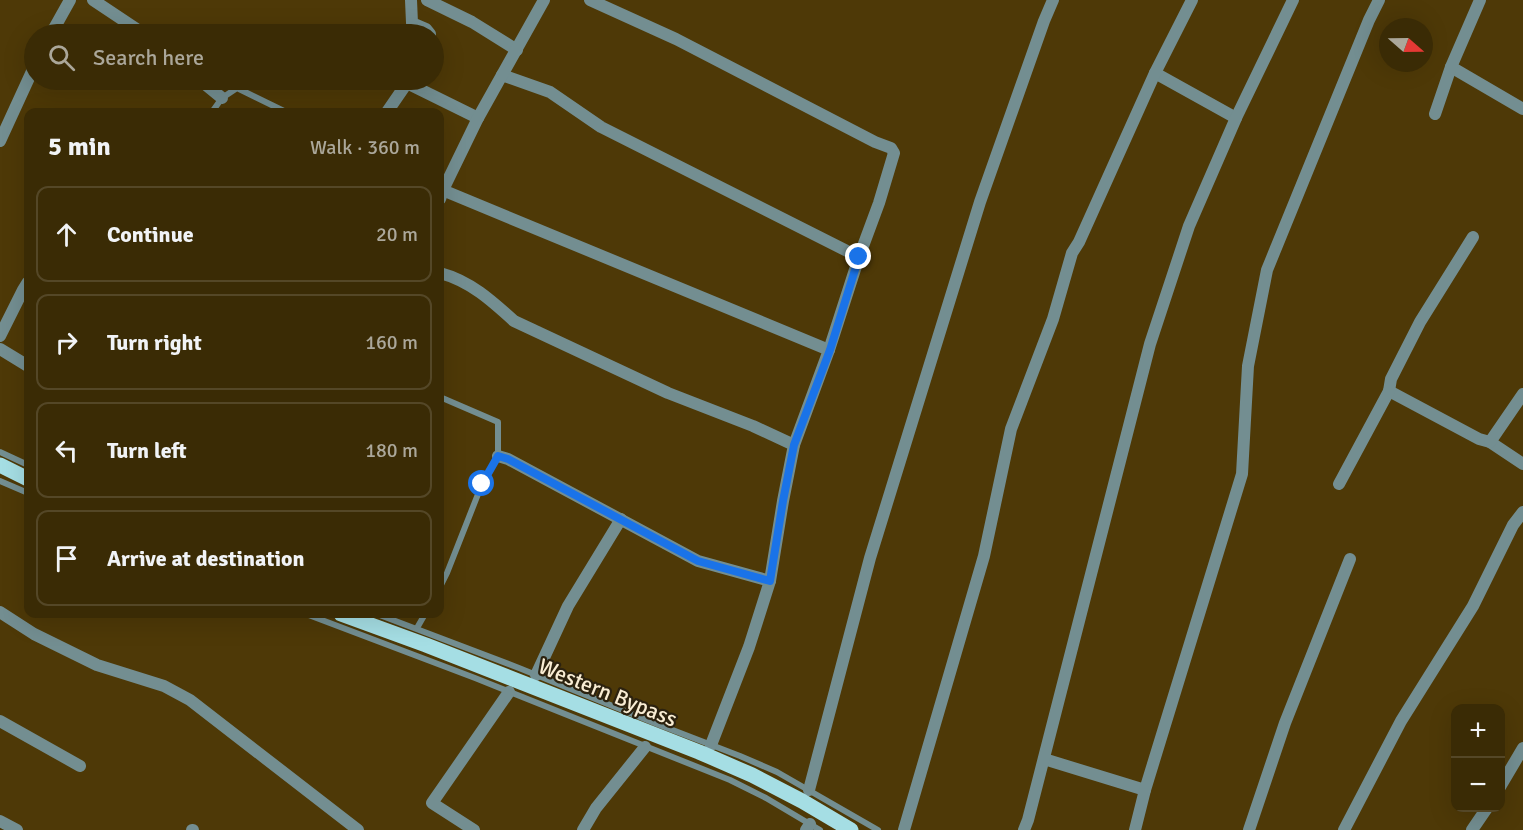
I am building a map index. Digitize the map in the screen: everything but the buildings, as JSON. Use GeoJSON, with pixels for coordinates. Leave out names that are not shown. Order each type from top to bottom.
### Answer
{"type":"FeatureCollection","features":[{"type":"Feature","properties":{"kind":"main road"},"geometry":{"type":"LineString","coordinates":[[0,465],[24,476]]}},
{"type":"Feature","properties":{"kind":"main road","name":"Western Bypass"},"geometry":{"type":"LineString","coordinates":[[352,618],[699,752],[752,775],[850,830]]}},
{"type":"Feature","properties":{"kind":"street"},"geometry":{"type":"LineString","coordinates":[[57,24],[70,0]]}},
{"type":"Feature","properties":{"kind":"street"},"geometry":{"type":"LineString","coordinates":[[93,0],[129,24]]}},
{"type":"Feature","properties":{"kind":"street"},"geometry":{"type":"LineString","coordinates":[[411,0],[412,23],[414,24]]}},
{"type":"Feature","properties":{"kind":"street"},"geometry":{"type":"LineString","coordinates":[[427,0],[472,22],[517,50]]}},
{"type":"Feature","properties":{"kind":"street"},"geometry":{"type":"LineString","coordinates":[[444,187],[478,118],[544,0]]}},
{"type":"Feature","properties":{"kind":"street"},"geometry":{"type":"LineString","coordinates":[[590,0],[611,4],[891,148],[894,153],[830,350],[794,445],[770,581],[711,745]]}},
{"type":"Feature","properties":{"kind":"street"},"geometry":{"type":"LineString","coordinates":[[809,790],[870,558],[980,201],[1053,0]]}},
{"type":"Feature","properties":{"kind":"street"},"geometry":{"type":"LineString","coordinates":[[904,830],[984,556],[1011,429],[1053,319],[1072,253],[1155,73],[1192,0]]}},
{"type":"Feature","properties":{"kind":"street"},"geometry":{"type":"LineString","coordinates":[[1024,830],[1150,344],[1189,225],[1236,118],[1293,0]]}},
{"type":"Feature","properties":{"kind":"street"},"geometry":{"type":"LineString","coordinates":[[1135,830],[1145,790],[1242,474],[1248,366],[1267,270],[1379,0]]}},
{"type":"Feature","properties":{"kind":"street"},"geometry":{"type":"LineString","coordinates":[[1435,114],[1451,67],[1480,0]]}},
{"type":"Feature","properties":{"kind":"street"},"geometry":{"type":"LineString","coordinates":[[1451,67],[1523,109]]}},
{"type":"Feature","properties":{"kind":"street"},"geometry":{"type":"LineString","coordinates":[[1155,73],[1236,118]]}},
{"type":"Feature","properties":{"kind":"street"},"geometry":{"type":"LineString","coordinates":[[502,75],[550,92],[601,127],[859,257]]}},
{"type":"Feature","properties":{"kind":"street"},"geometry":{"type":"LineString","coordinates":[[0,141],[24,89]]}},
{"type":"Feature","properties":{"kind":"street"},"geometry":{"type":"LineString","coordinates":[[212,90],[222,98]]}},
{"type":"Feature","properties":{"kind":"street"},"geometry":{"type":"LineString","coordinates":[[390,108],[402,90]]}},
{"type":"Feature","properties":{"kind":"street"},"geometry":{"type":"LineString","coordinates":[[425,90],[478,118]]}},
{"type":"Feature","properties":{"kind":"street"},"geometry":{"type":"LineString","coordinates":[[444,194],[830,350]]}},
{"type":"Feature","properties":{"kind":"street"},"geometry":{"type":"LineString","coordinates":[[1339,484],[1389,391],[1391,380],[1420,322],[1473,237]]}},
{"type":"Feature","properties":{"kind":"street"},"geometry":{"type":"LineString","coordinates":[[444,274],[474,287],[514,321],[668,393],[753,426],[794,445]]}},
{"type":"Feature","properties":{"kind":"street"},"geometry":{"type":"LineString","coordinates":[[0,336],[24,288]]}},
{"type":"Feature","properties":{"kind":"street"},"geometry":{"type":"LineString","coordinates":[[0,349],[24,364]]}},
{"type":"Feature","properties":{"kind":"street"},"geometry":{"type":"LineString","coordinates":[[1389,391],[1479,439],[1490,442],[1523,464]]}},
{"type":"Feature","properties":{"kind":"street"},"geometry":{"type":"LineString","coordinates":[[1490,442],[1523,394]]}},
{"type":"Feature","properties":{"kind":"street"},"geometry":{"type":"LineString","coordinates":[[498,456],[508,459],[698,561],[770,581]]}},
{"type":"Feature","properties":{"kind":"street"},"geometry":{"type":"LineString","coordinates":[[1344,830],[1401,722],[1473,606],[1513,525],[1523,512]]}},
{"type":"Feature","properties":{"kind":"street"},"geometry":{"type":"LineString","coordinates":[[536,675],[568,606],[621,519]]}},
{"type":"Feature","properties":{"kind":"street"},"geometry":{"type":"LineString","coordinates":[[1249,830],[1285,723],[1350,559]]}},
{"type":"Feature","properties":{"kind":"street"},"geometry":{"type":"LineString","coordinates":[[0,612],[34,634],[97,665],[164,687],[190,700],[358,830]]}},
{"type":"Feature","properties":{"kind":"street"},"geometry":{"type":"LineString","coordinates":[[474,830],[432,803],[509,692]]}},
{"type":"Feature","properties":{"kind":"street"},"geometry":{"type":"LineString","coordinates":[[0,721],[80,766]]}},
{"type":"Feature","properties":{"kind":"street"},"geometry":{"type":"LineString","coordinates":[[584,830],[596,808],[645,747]]}},
{"type":"Feature","properties":{"kind":"street"},"geometry":{"type":"LineString","coordinates":[[1505,779],[1523,748]]}},
{"type":"Feature","properties":{"kind":"street"},"geometry":{"type":"LineString","coordinates":[[1044,759],[1145,790]]}},
{"type":"Feature","properties":{"kind":"street"},"geometry":{"type":"LineString","coordinates":[[1472,830],[1484,812]]}},
{"type":"Feature","properties":{"kind":"street"},"geometry":{"type":"LineString","coordinates":[[0,821],[17,830]]}},
{"type":"Feature","properties":{"kind":"lane"},"geometry":{"type":"LineString","coordinates":[[215,108],[222,98],[234,90]]}},
{"type":"Feature","properties":{"kind":"lane"},"geometry":{"type":"LineString","coordinates":[[241,90],[278,108]]}},
{"type":"Feature","properties":{"kind":"lane"},"geometry":{"type":"LineString","coordinates":[[444,399],[498,422],[498,456],[482,484],[444,579]]}},
{"type":"Feature","properties":{"kind":"lane"},"geometry":{"type":"LineString","coordinates":[[0,452],[24,463]]}},
{"type":"Feature","properties":{"kind":"lane"},"geometry":{"type":"LineString","coordinates":[[0,481],[24,491]]}},
{"type":"Feature","properties":{"kind":"lane"},"geometry":{"type":"LineString","coordinates":[[316,618],[730,780],[766,798],[812,828]]}},
{"type":"Feature","properties":{"kind":"lane"},"geometry":{"type":"LineString","coordinates":[[388,618],[777,772],[878,830]]}},
{"type":"Feature","properties":{"kind":"lane"},"geometry":{"type":"LineString","coordinates":[[417,628],[423,618]]}},
{"type":"Feature","properties":{"kind":"route"},"geometry":{"type":"LineString","coordinates":[[482,484],[498,456],[508,459],[698,561],[770,581],[794,445],[830,350],[859,257]]}}]}
